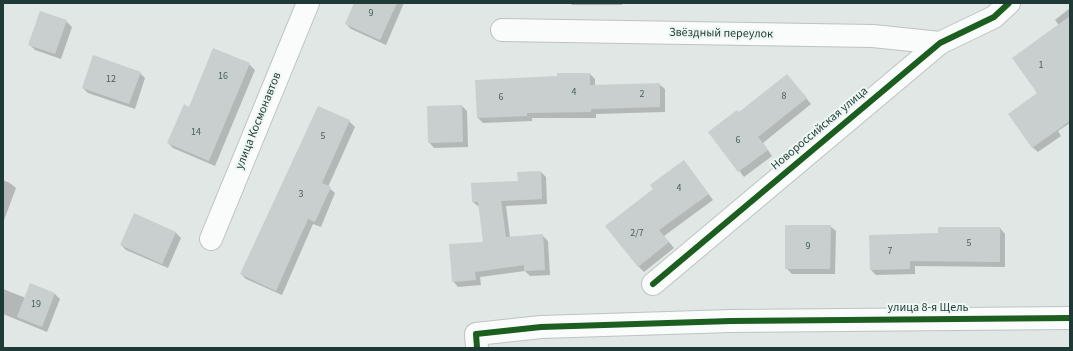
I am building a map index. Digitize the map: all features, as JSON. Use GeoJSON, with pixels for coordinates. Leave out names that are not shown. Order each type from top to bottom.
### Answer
{"type":"FeatureCollection","features":[{"type":"Feature","properties":{"kind":"street","name":"улица Космонавтов"},"geometry":{"type":"LineString","coordinates":[[211,239],[308,3]]}},
{"type":"Feature","properties":{"kind":"street","name":"Новороссийская улица"},"geometry":{"type":"LineString","coordinates":[[653,284],[940,43],[994,17],[1009,3]]}},
{"type":"Feature","properties":{"kind":"street","name":"Звёздный переулок"},"geometry":{"type":"LineString","coordinates":[[502,30],[873,36],[940,43]]}},
{"type":"Feature","properties":{"kind":"street","name":"улица 8-я Щель"},"geometry":{"type":"LineString","coordinates":[[477,348],[476,334],[541,327],[785,320],[1070,318]]}},
{"type":"Feature","properties":{"kind":"building"},"geometry":{"type":"Polygon","coordinates":[[[354,3],[397,3],[380,40],[345,24],[354,3]]]}},
{"type":"Feature","properties":{"kind":"building"},"geometry":{"type":"Polygon","coordinates":[[[40,11],[67,20],[55,54],[28,45],[40,11]]]}},
{"type":"Feature","properties":{"kind":"building"},"geometry":{"type":"Polygon","coordinates":[[[1070,16],[1070,121],[1032,148],[1008,114],[1037,93],[1012,58],[1070,16]]]}},
{"type":"Feature","properties":{"kind":"building"},"geometry":{"type":"Polygon","coordinates":[[[213,48],[250,63],[209,161],[167,143],[184,104],[189,107],[213,48]]]}},
{"type":"Feature","properties":{"kind":"building"},"geometry":{"type":"Polygon","coordinates":[[[93,55],[141,72],[129,104],[82,88],[93,55]]]}},
{"type":"Feature","properties":{"kind":"building"},"geometry":{"type":"Polygon","coordinates":[[[557,73],[590,73],[590,85],[660,83],[660,107],[591,109],[591,112],[527,113],[527,116],[477,118],[475,80],[557,76],[557,73]]]}},
{"type":"Feature","properties":{"kind":"building"},"geometry":{"type":"Polygon","coordinates":[[[787,74],[807,98],[758,137],[768,150],[738,172],[708,132],[737,110],[739,112],[787,74]]]}},
{"type":"Feature","properties":{"kind":"building"},"geometry":{"type":"Polygon","coordinates":[[[462,105],[463,142],[428,143],[427,106],[462,105]]]}},
{"type":"Feature","properties":{"kind":"building"},"geometry":{"type":"Polygon","coordinates":[[[318,106],[350,120],[322,183],[331,187],[315,222],[308,219],[276,291],[240,274],[318,106]]]}},
{"type":"Feature","properties":{"kind":"building"},"geometry":{"type":"Polygon","coordinates":[[[684,160],[709,194],[659,230],[669,242],[638,267],[605,226],[653,189],[650,185],[684,160]]]}},
{"type":"Feature","properties":{"kind":"building"},"geometry":{"type":"Polygon","coordinates":[[[541,171],[542,199],[501,201],[506,237],[543,234],[545,270],[524,271],[524,265],[475,272],[476,280],[452,282],[449,244],[483,242],[478,202],[472,202],[471,183],[518,181],[517,172],[541,171]]]}},
{"type":"Feature","properties":{"kind":"building"},"geometry":{"type":"Polygon","coordinates":[[[134,213],[176,232],[162,264],[120,245],[134,213]]]}},
{"type":"Feature","properties":{"kind":"building"},"geometry":{"type":"Polygon","coordinates":[[[785,225],[831,225],[830,269],[785,269],[785,225]]]}},
{"type":"Feature","properties":{"kind":"building"},"geometry":{"type":"Polygon","coordinates":[[[938,227],[1000,227],[1000,262],[910,261],[910,269],[870,270],[869,235],[938,233],[938,227]]]}},
{"type":"Feature","properties":{"kind":"building"},"geometry":{"type":"Polygon","coordinates":[[[30,283],[55,293],[42,327],[17,317],[30,283]]]}},
{"type":"Feature","properties":{"kind":"cycle path"},"geometry":{"type":"LineString","coordinates":[[653,284],[940,43],[994,17],[1009,3]]}},
{"type":"Feature","properties":{"kind":"cycle path"},"geometry":{"type":"LineString","coordinates":[[477,348],[476,334],[541,327],[731,321],[1070,318]]}}]}
